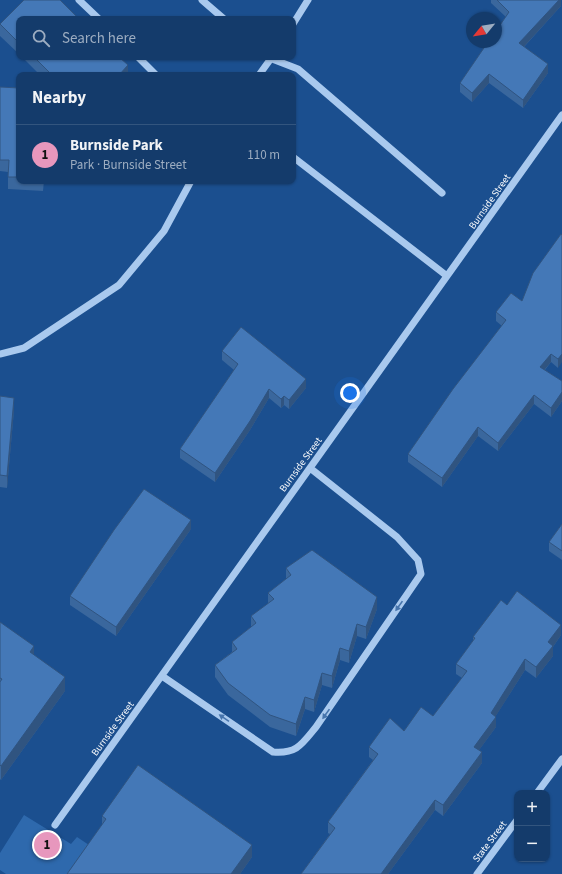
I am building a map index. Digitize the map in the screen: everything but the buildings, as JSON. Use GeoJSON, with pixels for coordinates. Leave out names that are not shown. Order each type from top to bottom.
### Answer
{"type":"FeatureCollection","features":[{"type":"Feature","properties":{"kind":"street"},"geometry":{"type":"LineString","coordinates":[[79,0],[96,16]]}},
{"type":"Feature","properties":{"kind":"street"},"geometry":{"type":"LineString","coordinates":[[202,0],[221,16]]}},
{"type":"Feature","properties":{"kind":"street"},"geometry":{"type":"LineString","coordinates":[[296,19],[308,0]]}},
{"type":"Feature","properties":{"kind":"street"},"geometry":{"type":"LineString","coordinates":[[141,60],[153,72]]}},
{"type":"Feature","properties":{"kind":"street"},"geometry":{"type":"LineString","coordinates":[[261,72],[269,60]]}},
{"type":"Feature","properties":{"kind":"street"},"geometry":{"type":"LineString","coordinates":[[275,60],[298,69],[442,192]]}},
{"type":"Feature","properties":{"kind":"street","name":"Burnside Street"},"geometry":{"type":"LineString","coordinates":[[55,825],[562,115]]}},
{"type":"Feature","properties":{"kind":"street"},"geometry":{"type":"LineString","coordinates":[[296,159],[447,276]]}},
{"type":"Feature","properties":{"kind":"street"},"geometry":{"type":"LineString","coordinates":[[0,354],[24,348],[119,285],[164,231],[189,184]]}},
{"type":"Feature","properties":{"kind":"street"},"geometry":{"type":"LineString","coordinates":[[162,676],[274,752],[285,753],[299,748],[316,727],[421,574],[418,560],[397,537],[310,468]]}},
{"type":"Feature","properties":{"kind":"street"},"geometry":{"type":"LineString","coordinates":[[539,790],[562,760]]}},
{"type":"Feature","properties":{"kind":"street","name":"State Street"},"geometry":{"type":"LineString","coordinates":[[477,874],[514,824]]}},
{"type":"Feature","properties":{"kind":"shaded area"},"geometry":{"type":"Polygon","coordinates":[[[24,815],[71,844],[77,837],[89,845],[68,874],[6,874],[0,870],[0,853],[24,815]]]}},
{"type":"Feature","properties":{"kind":"place","name":"Burnside Park"},"geometry":{"type":"Point","coordinates":[47,845]}}]}
